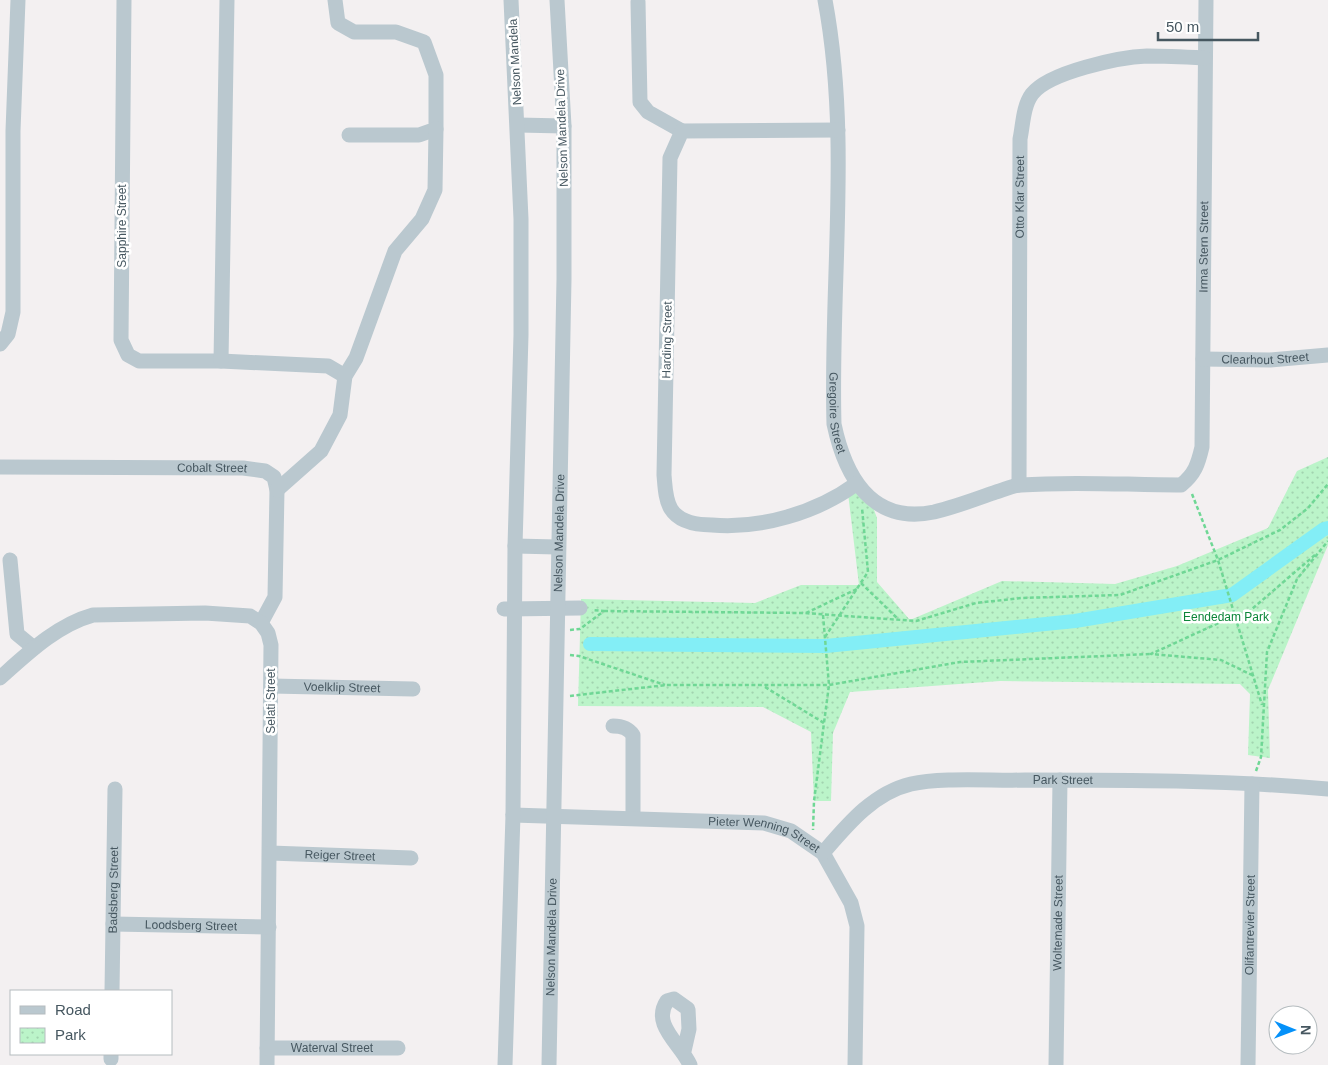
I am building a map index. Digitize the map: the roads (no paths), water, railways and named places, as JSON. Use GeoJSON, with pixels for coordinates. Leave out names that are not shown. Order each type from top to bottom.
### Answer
{"type":"FeatureCollection","features":[{"type":"Feature","properties":{"kind":"street"},"geometry":{"type":"LineString","coordinates":[[0,344],[8,334],[13,312],[13,131],[18,0]]}},
{"type":"Feature","properties":{"kind":"street","name":"Sapphire Street"},"geometry":{"type":"LineString","coordinates":[[124,0],[121,340],[128,355],[139,361],[221,361],[328,366],[345,376]]}},
{"type":"Feature","properties":{"kind":"street"},"geometry":{"type":"LineString","coordinates":[[221,361],[227,0]]}},
{"type":"Feature","properties":{"kind":"street"},"geometry":{"type":"LineString","coordinates":[[0,678],[34,648],[78,619],[93,614],[205,613],[250,616],[261,623],[276,597],[277,490],[320,451],[340,415],[345,376],[356,358],[395,250],[422,219],[435,190],[436,75],[424,42],[396,32],[354,32],[338,23],[335,0]]}},
{"type":"Feature","properties":{"kind":"street","name":"Nelson Mandela"},"geometry":{"type":"LineString","coordinates":[[512,0],[518,124]]}},
{"type":"Feature","properties":{"kind":"street","name":"Nelson Mandela Drive"},"geometry":{"type":"LineString","coordinates":[[549,1065],[557,547],[564,279],[564,126],[557,0]]}},
{"type":"Feature","properties":{"kind":"street","name":"Gregoire Street"},"geometry":{"type":"LineString","coordinates":[[825,0],[833,44],[838,130],[834,424],[839,448],[856,484],[885,507],[900,513],[912,514],[934,512],[1018,485],[1181,485]]}},
{"type":"Feature","properties":{"kind":"street","name":"Irma Stern Street"},"geometry":{"type":"LineString","coordinates":[[1181,485],[1191,477],[1198,466],[1202,447],[1206,0]]}},
{"type":"Feature","properties":{"kind":"street"},"geometry":{"type":"LineString","coordinates":[[638,2],[638,88],[640,102],[648,112],[682,131],[838,130]]}},
{"type":"Feature","properties":{"kind":"street","name":"Otto Klar Street"},"geometry":{"type":"LineString","coordinates":[[1018,485],[1020,139],[1024,114],[1032,95],[1044,84],[1061,76],[1113,61],[1146,56],[1205,58]]}},
{"type":"Feature","properties":{"kind":"street"},"geometry":{"type":"LineString","coordinates":[[505,1065],[513,815],[509,609],[515,546],[521,335],[521,218],[518,124],[564,126]]}},
{"type":"Feature","properties":{"kind":"street"},"geometry":{"type":"LineString","coordinates":[[349,135],[419,135],[436,129]]}},
{"type":"Feature","properties":{"kind":"street","name":"Harding Street"},"geometry":{"type":"LineString","coordinates":[[682,131],[670,158],[664,475],[666,494],[671,509],[682,518],[700,525],[736,527],[774,520],[819,505],[856,484]]}},
{"type":"Feature","properties":{"kind":"street","name":"Clearhout Street"},"geometry":{"type":"LineString","coordinates":[[1203,359],[1270,360],[1315,358],[1328,354]]}},
{"type":"Feature","properties":{"kind":"street","name":"Cobalt Street"},"geometry":{"type":"LineString","coordinates":[[0,467],[244,468],[265,471],[274,477],[277,490]]}},
{"type":"Feature","properties":{"kind":"street"},"geometry":{"type":"LineString","coordinates":[[515,546],[557,547]]}},
{"type":"Feature","properties":{"kind":"street"},"geometry":{"type":"LineString","coordinates":[[10,560],[17,634],[34,648]]}},
{"type":"Feature","properties":{"kind":"street"},"geometry":{"type":"LineString","coordinates":[[509,609],[580,608]]}},
{"type":"Feature","properties":{"kind":"street","name":"Selati Street"},"geometry":{"type":"LineString","coordinates":[[261,623],[268,633],[271,645],[267,1065]]}},
{"type":"Feature","properties":{"kind":"street","name":"Voelklip Street"},"geometry":{"type":"LineString","coordinates":[[271,686],[413,689]]}},
{"type":"Feature","properties":{"kind":"street"},"geometry":{"type":"LineString","coordinates":[[613,726],[629,729],[633,736],[633,818]]}},
{"type":"Feature","properties":{"kind":"street","name":"Park Street"},"geometry":{"type":"LineString","coordinates":[[818,849],[865,808],[887,793],[911,784],[960,781],[1060,780],[1252,784],[1328,788]]}},
{"type":"Feature","properties":{"kind":"street","name":"Woltemade Street"},"geometry":{"type":"LineString","coordinates":[[1056,1065],[1060,780]]}},
{"type":"Feature","properties":{"kind":"street","name":"Olifantrevier Street"},"geometry":{"type":"LineString","coordinates":[[1248,1065],[1252,784]]}},
{"type":"Feature","properties":{"kind":"street","name":"Badsberg Street"},"geometry":{"type":"LineString","coordinates":[[112,990],[115,789]]}},
{"type":"Feature","properties":{"kind":"street","name":"Pieter Wenning Street"},"geometry":{"type":"LineString","coordinates":[[513,815],[764,822],[791,831],[818,849],[851,903],[857,926],[855,1065]]}},
{"type":"Feature","properties":{"kind":"street","name":"Reiger Street"},"geometry":{"type":"LineString","coordinates":[[270,852],[411,858]]}},
{"type":"Feature","properties":{"kind":"street","name":"Loodsberg Street"},"geometry":{"type":"LineString","coordinates":[[113,924],[269,927]]}},
{"type":"Feature","properties":{"kind":"street","name":"Waterval Street"},"geometry":{"type":"LineString","coordinates":[[267,1048],[398,1048]]}},
{"type":"Feature","properties":{"kind":"waterway"},"geometry":{"type":"LineString","coordinates":[[590,644],[826,646],[1075,621],[1232,595],[1328,528]]}},
{"type":"Feature","properties":{"kind":"park label","name":"Eendedam Park"},"geometry":{"type":"Point","coordinates":[1226,617]}}]}
